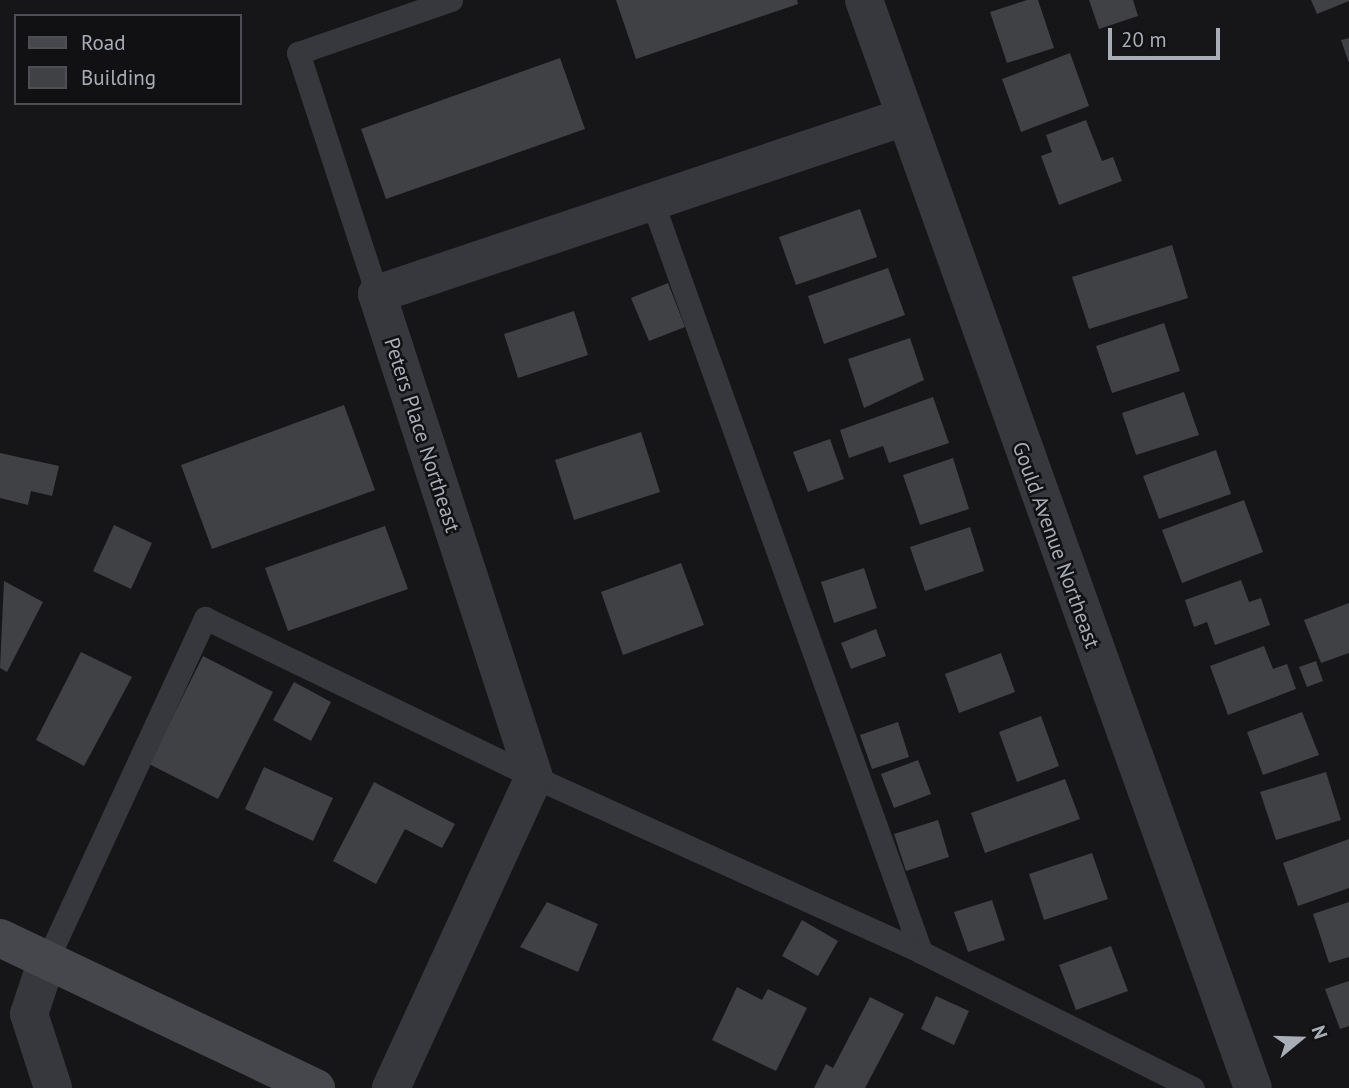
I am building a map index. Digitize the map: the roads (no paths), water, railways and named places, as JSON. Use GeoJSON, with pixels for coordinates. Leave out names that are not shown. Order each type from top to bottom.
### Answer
{"type":"FeatureCollection","features":[{"type":"Feature","properties":{"kind":"street","name":"Gould Avenue Northeast"},"geometry":{"type":"LineString","coordinates":[[864,0],[901,118],[1253,1088]]}},
{"type":"Feature","properties":{"kind":"street"},"geometry":{"type":"LineString","coordinates":[[377,295],[901,118]]}},
{"type":"Feature","properties":{"kind":"street","name":"Peters Place Northeast"},"geometry":{"type":"LineString","coordinates":[[377,295],[534,777]]}},
{"type":"Feature","properties":{"kind":"street"},"geometry":{"type":"LineString","coordinates":[[391,1088],[534,777]]}},
{"type":"Feature","properties":{"kind":"street"},"geometry":{"type":"LineString","coordinates":[[0,938],[316,1088]]}},
{"type":"Feature","properties":{"kind":"street"},"geometry":{"type":"LineString","coordinates":[[47,960],[29,1014],[53,1088]]}},
{"type":"Feature","properties":{"kind":"lane"},"geometry":{"type":"LineString","coordinates":[[377,295],[298,53],[451,0]]}},
{"type":"Feature","properties":{"kind":"lane"},"geometry":{"type":"LineString","coordinates":[[652,201],[921,952]]}},
{"type":"Feature","properties":{"kind":"lane"},"geometry":{"type":"LineString","coordinates":[[47,960],[205,618],[534,777],[921,952],[1193,1088]]}}]}
